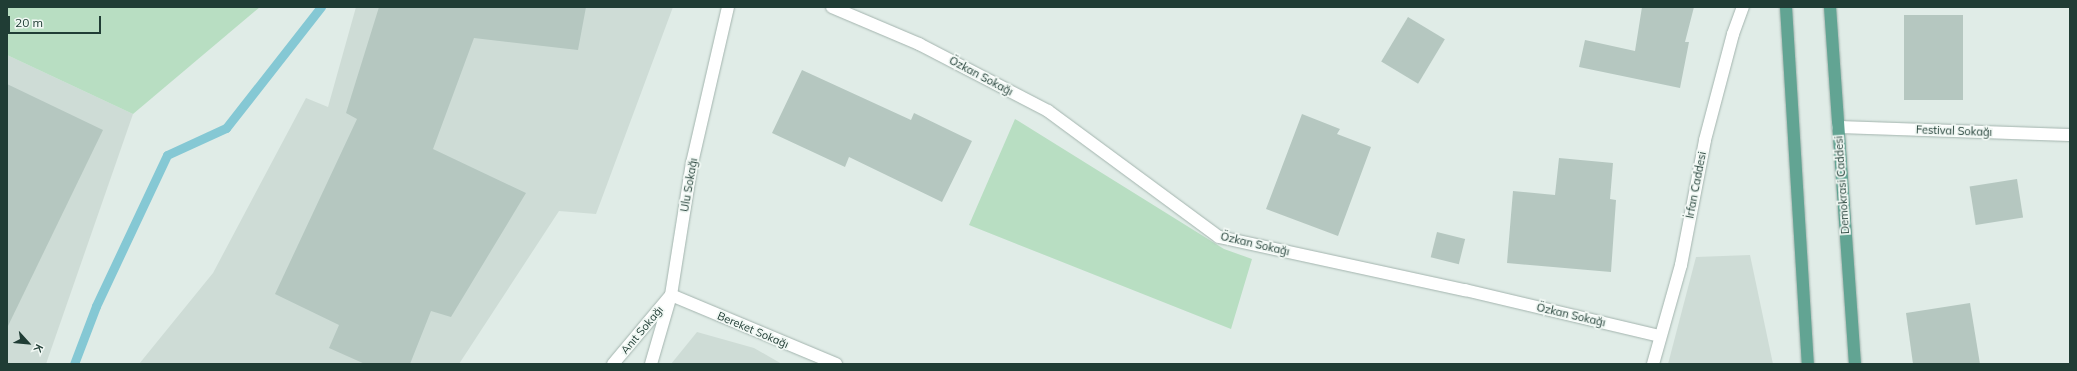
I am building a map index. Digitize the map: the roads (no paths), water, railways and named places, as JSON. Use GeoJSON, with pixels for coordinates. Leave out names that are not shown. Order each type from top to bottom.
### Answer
{"type":"FeatureCollection","features":[{"type":"Feature","properties":{"kind":"main road"},"geometry":{"type":"LineString","coordinates":[[1786,7],[1808,364]]}},
{"type":"Feature","properties":{"kind":"main road","name":"Demokrasi Caddesi"},"geometry":{"type":"LineString","coordinates":[[1830,7],[1855,364]]}},
{"type":"Feature","properties":{"kind":"street","name":"Ulu Sokağı"},"geometry":{"type":"LineString","coordinates":[[651,364],[671,295],[692,163],[728,7]]}},
{"type":"Feature","properties":{"kind":"street","name":"Özkan Sokağı"},"geometry":{"type":"LineString","coordinates":[[832,7],[919,44],[1048,111],[1219,237],[1465,290],[1660,336]]}},
{"type":"Feature","properties":{"kind":"street","name":"İrfan Caddesi"},"geometry":{"type":"LineString","coordinates":[[1652,364],[1681,265],[1705,140],[1733,34],[1743,7]]}},
{"type":"Feature","properties":{"kind":"street","name":"Festival Sokağı"},"geometry":{"type":"LineString","coordinates":[[1838,127],[2070,135]]}},
{"type":"Feature","properties":{"kind":"street","name":"Anıt Sokağı"},"geometry":{"type":"LineString","coordinates":[[612,364],[671,295]]}},
{"type":"Feature","properties":{"kind":"street","name":"Bereket Sokağı"},"geometry":{"type":"LineString","coordinates":[[671,295],[836,364]]}},
{"type":"Feature","properties":{"kind":"waterway"},"geometry":{"type":"LineString","coordinates":[[74,364],[96,306],[167,155],[226,128],[321,7]]}}]}
